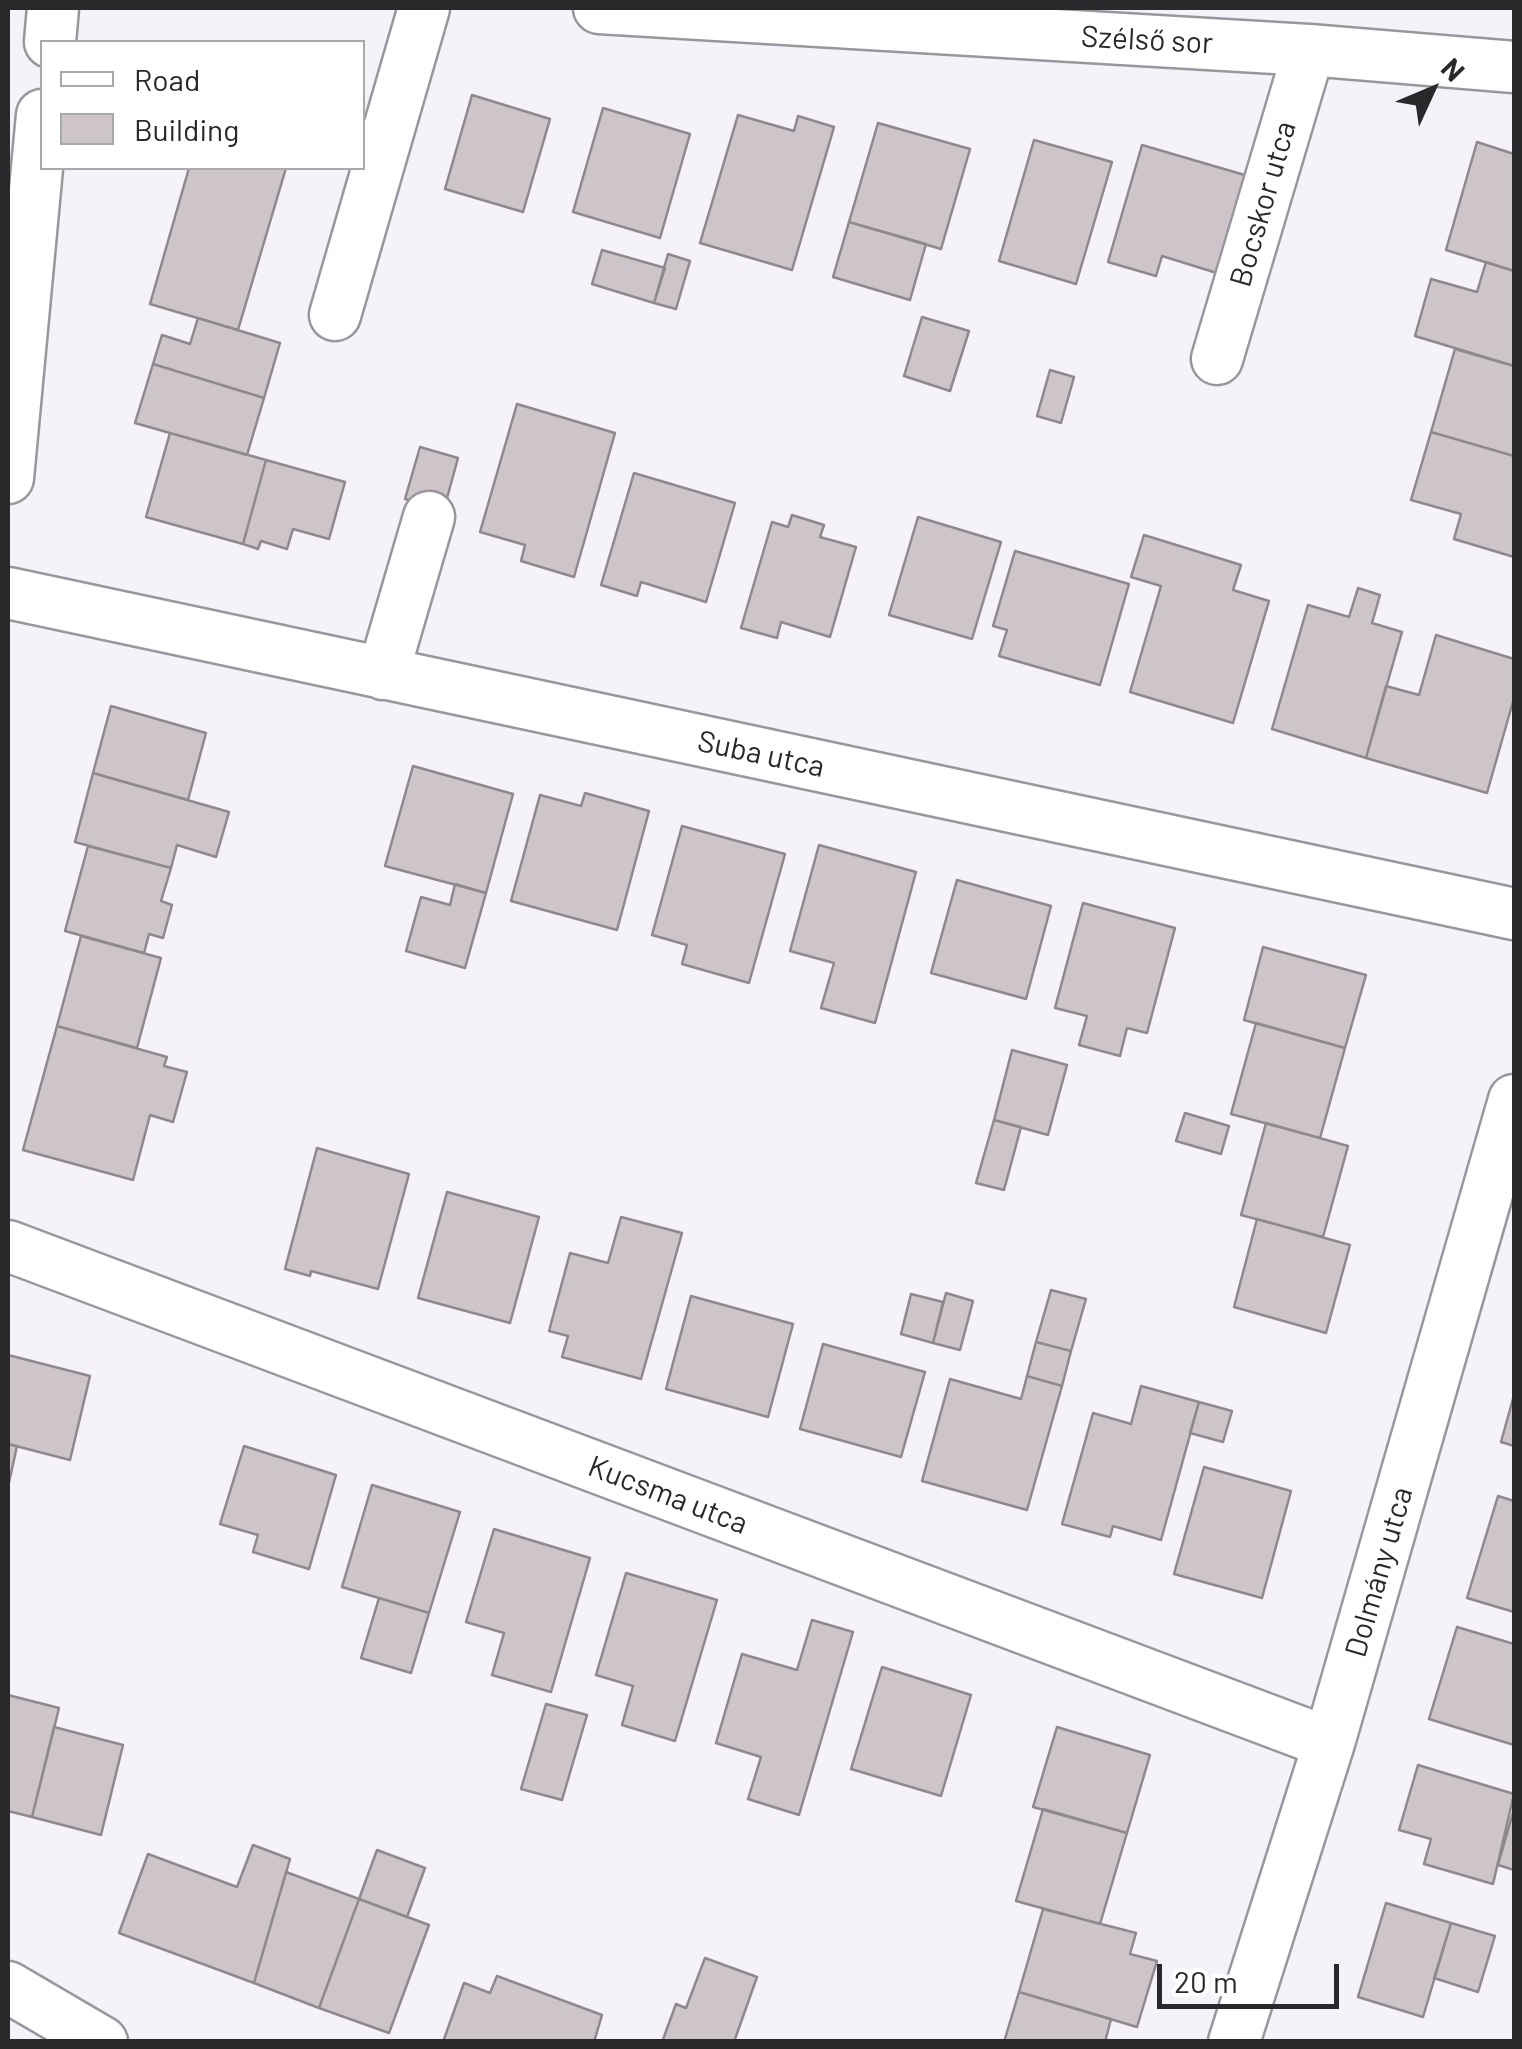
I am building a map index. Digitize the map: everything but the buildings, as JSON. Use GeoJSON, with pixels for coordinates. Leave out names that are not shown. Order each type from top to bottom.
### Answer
{"type":"FeatureCollection","features":[{"type":"Feature","properties":{"kind":"street"},"geometry":{"type":"LineString","coordinates":[[50,40],[53,8]]}},
{"type":"Feature","properties":{"kind":"street"},"geometry":{"type":"LineString","coordinates":[[335,315],[424,8]]}},
{"type":"Feature","properties":{"kind":"street","name":"Szélső sor"},"geometry":{"type":"LineString","coordinates":[[599,8],[1308,50],[1514,67]]}},
{"type":"Feature","properties":{"kind":"street","name":"Bocskor utca"},"geometry":{"type":"LineString","coordinates":[[1217,359],[1308,50]]}},
{"type":"Feature","properties":{"kind":"street"},"geometry":{"type":"LineString","coordinates":[[8,478],[40,136]]}},
{"type":"Feature","properties":{"kind":"street"},"geometry":{"type":"LineString","coordinates":[[384,674],[429,517]]}},
{"type":"Feature","properties":{"kind":"street","name":"Suba utca"},"geometry":{"type":"LineString","coordinates":[[8,593],[1514,914]]}},
{"type":"Feature","properties":{"kind":"street","name":"Dolmány utca"},"geometry":{"type":"LineString","coordinates":[[1234,2042],[1329,1743],[1514,1100]]}},
{"type":"Feature","properties":{"kind":"street","name":"Kucsma utca"},"geometry":{"type":"LineString","coordinates":[[8,1246],[1329,1743]]}},
{"type":"Feature","properties":{"kind":"street"},"geometry":{"type":"LineString","coordinates":[[8,1987],[102,2042]]}}]}
